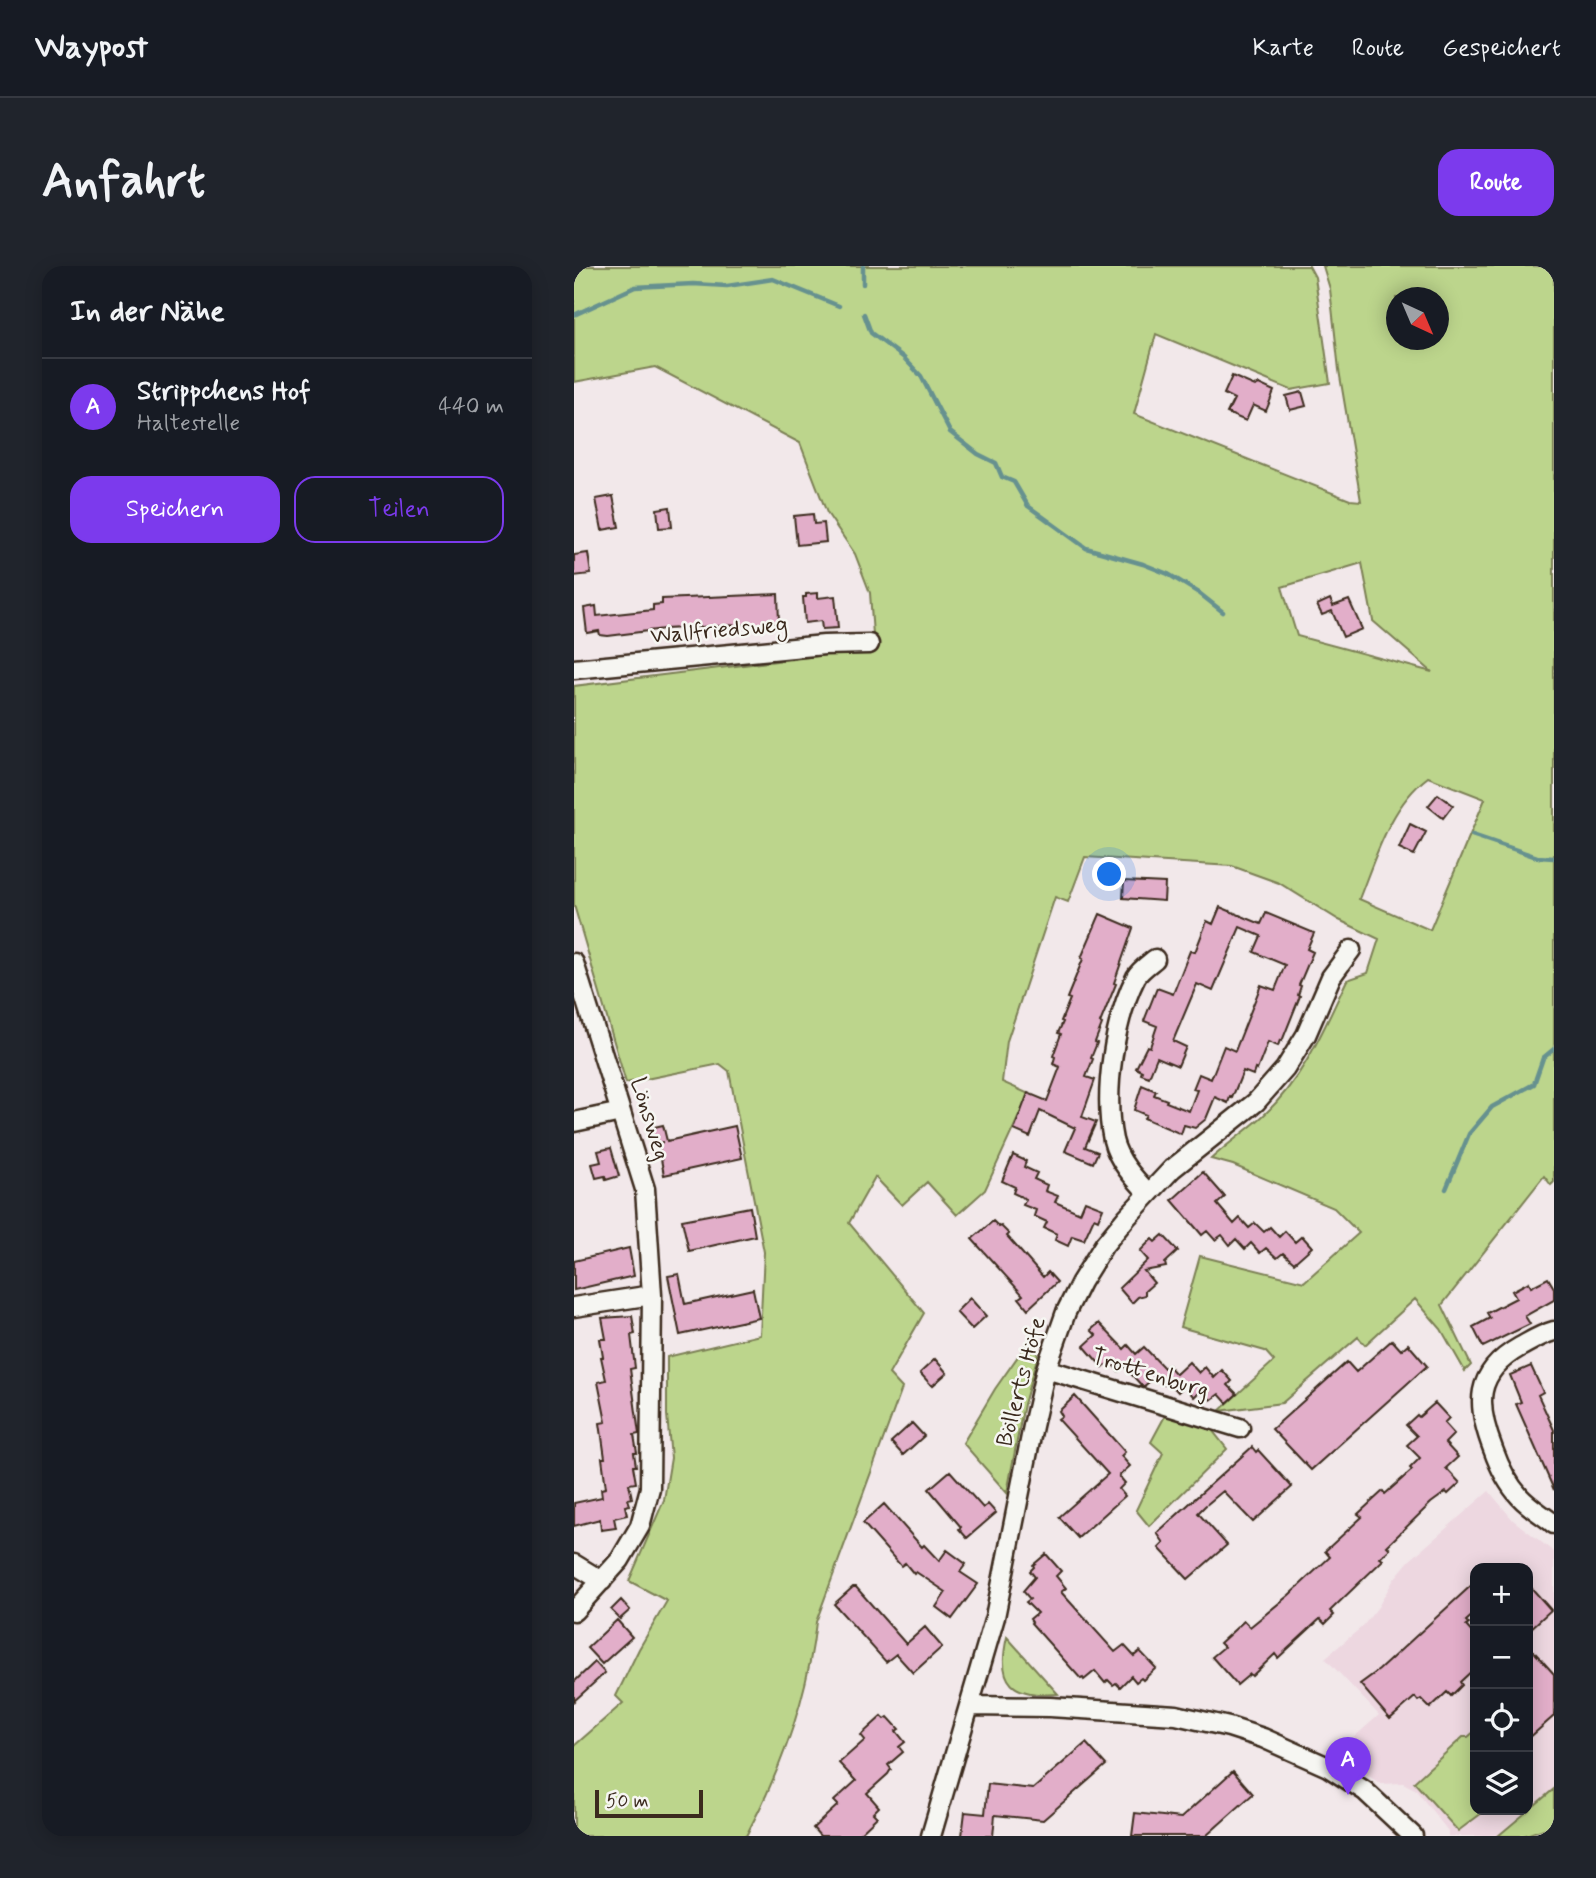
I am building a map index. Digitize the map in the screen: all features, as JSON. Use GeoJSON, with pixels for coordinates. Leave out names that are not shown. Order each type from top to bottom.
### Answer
{"type":"FeatureCollection","features":[{"type":"Feature","properties":{"kind":"street","name":"Wallfriedsweg"},"geometry":{"type":"LineString","coordinates":[[574,669],[824,645],[869,644]]}},
{"type":"Feature","properties":{"kind":"street","name":"Böllerts Höfe"},"geometry":{"type":"LineString","coordinates":[[931,1836],[995,1617],[1046,1369],[1066,1312],[1104,1245],[1148,1193],[1172,1169],[1256,1102],[1284,1069],[1307,1035],[1331,977],[1351,950]]}},
{"type":"Feature","properties":{"kind":"street"},"geometry":{"type":"LineString","coordinates":[[1148,1193],[1128,1170],[1114,1142],[1109,1100],[1112,1065],[1122,1017],[1137,975],[1155,959]]}},
{"type":"Feature","properties":{"kind":"street","name":"Lönsweg"},"geometry":{"type":"LineString","coordinates":[[574,963],[645,1189],[652,1294],[650,1488],[640,1526],[620,1560],[574,1611]]}},
{"type":"Feature","properties":{"kind":"street"},"geometry":{"type":"LineString","coordinates":[[574,1122],[621,1112]]}},
{"type":"Feature","properties":{"kind":"street"},"geometry":{"type":"LineString","coordinates":[[574,1307],[652,1294]]}},
{"type":"Feature","properties":{"kind":"street"},"geometry":{"type":"LineString","coordinates":[[1554,1331],[1545,1333],[1504,1356],[1489,1373],[1481,1395],[1485,1427],[1503,1473],[1520,1497],[1554,1524]]}},
{"type":"Feature","properties":{"kind":"street","name":"Trottenburg"},"geometry":{"type":"LineString","coordinates":[[1046,1369],[1240,1428]]}},
{"type":"Feature","properties":{"kind":"street"},"geometry":{"type":"LineString","coordinates":[[574,1564],[602,1581]]}},
{"type":"Feature","properties":{"kind":"street"},"geometry":{"type":"LineString","coordinates":[[969,1706],[1050,1707],[1176,1714],[1228,1727],[1263,1738],[1328,1767],[1365,1791],[1413,1836]]}},
{"type":"Feature","properties":{"kind":"shaded area"},"geometry":{"type":"Polygon","coordinates":[[[1489,1491],[1513,1520],[1554,1552],[1554,1789],[1533,1807],[1533,1563],[1470,1563],[1470,1815],[1523,1815],[1498,1836],[1448,1836],[1448,1831],[1415,1789],[1403,1783],[1381,1784],[1335,1754],[1379,1715],[1325,1658],[1363,1626],[1409,1561],[1489,1491]]]}},
{"type":"Feature","properties":{"kind":"green space"},"geometry":{"type":"Polygon","coordinates":[[[574,266],[1309,266],[1315,277],[1330,383],[1291,390],[1156,334],[1134,414],[1350,500],[1361,501],[1339,370],[1330,289],[1323,266],[1554,266],[1554,1182],[1551,1185],[1544,1176],[1442,1305],[1471,1365],[1465,1371],[1441,1329],[1415,1299],[1365,1345],[1358,1337],[1282,1403],[1219,1411],[1274,1361],[1265,1351],[1180,1327],[1200,1256],[1304,1282],[1359,1233],[1334,1208],[1233,1165],[1211,1159],[1265,1114],[1291,1084],[1312,1051],[1347,980],[1368,973],[1379,939],[1339,920],[1279,883],[1232,866],[1085,857],[1068,902],[1055,897],[1007,1041],[1002,1082],[1029,1094],[985,1190],[957,1215],[927,1182],[902,1205],[875,1177],[849,1223],[924,1313],[889,1374],[902,1388],[816,1622],[807,1677],[791,1732],[771,1785],[746,1836],[574,1836],[574,1746],[623,1703],[616,1696],[667,1601],[629,1581],[664,1500],[671,1458],[667,1415],[667,1357],[760,1335],[764,1252],[729,1071],[720,1064],[626,1083],[574,905],[574,686],[874,649],[870,593],[855,554],[827,513],[800,443],[655,367],[574,382],[574,266]],[[1362,563],[1282,587],[1297,636],[1432,672],[1373,621],[1362,563]],[[1428,777],[1415,789],[1394,817],[1378,849],[1359,899],[1430,930],[1485,799],[1428,777]]]}},
{"type":"Feature","properties":{"kind":"green space"},"geometry":{"type":"Polygon","coordinates":[[[1028,1342],[1038,1355],[1024,1404],[1007,1493],[963,1443],[995,1389],[1028,1342]]]}},
{"type":"Feature","properties":{"kind":"green space"},"geometry":{"type":"Polygon","coordinates":[[[1165,1416],[1208,1425],[1227,1449],[1149,1526],[1136,1510],[1163,1453],[1151,1442],[1165,1416]]]}},
{"type":"Feature","properties":{"kind":"green space"},"geometry":{"type":"Polygon","coordinates":[[[1007,1637],[1058,1694],[1030,1693],[1011,1684],[1004,1666],[1007,1637]]]}},
{"type":"Feature","properties":{"kind":"green space"},"geometry":{"type":"Polygon","coordinates":[[[1470,1735],[1470,1815],[1479,1815],[1458,1831],[1414,1782],[1463,1737],[1470,1735]]]}},
{"type":"Feature","properties":{"kind":"green space"},"geometry":{"type":"Polygon","coordinates":[[[1554,1789],[1554,1835],[1547,1828],[1523,1836],[1498,1836],[1523,1815],[1533,1815],[1533,1807],[1554,1789]]]}},
{"type":"Feature","properties":{"kind":"building"},"geometry":{"type":"Polygon","coordinates":[[[1232,376],[1274,391],[1266,411],[1253,405],[1246,421],[1227,413],[1234,399],[1224,394],[1232,376]]]}},
{"type":"Feature","properties":{"kind":"building"},"geometry":{"type":"Polygon","coordinates":[[[1302,392],[1306,406],[1290,410],[1286,396],[1302,392]]]}},
{"type":"Feature","properties":{"kind":"building"},"geometry":{"type":"Polygon","coordinates":[[[613,496],[619,527],[602,530],[596,499],[613,496]]]}},
{"type":"Feature","properties":{"kind":"building"},"geometry":{"type":"Polygon","coordinates":[[[670,507],[672,527],[659,528],[657,509],[670,507]]]}},
{"type":"Feature","properties":{"kind":"building"},"geometry":{"type":"Polygon","coordinates":[[[813,514],[814,524],[824,523],[826,542],[797,545],[794,516],[813,514]]]}},
{"type":"Feature","properties":{"kind":"building"},"geometry":{"type":"Polygon","coordinates":[[[588,553],[591,574],[574,576],[574,555],[588,553]]]}},
{"type":"Feature","properties":{"kind":"building"},"geometry":{"type":"Polygon","coordinates":[[[818,593],[818,598],[835,596],[838,628],[822,629],[821,621],[805,623],[803,597],[806,597],[806,594],[818,593]]]}},
{"type":"Feature","properties":{"kind":"building"},"geometry":{"type":"Polygon","coordinates":[[[778,594],[779,623],[664,629],[608,636],[600,635],[599,631],[587,633],[584,608],[596,606],[597,616],[653,610],[653,605],[662,604],[662,599],[778,594]]]}},
{"type":"Feature","properties":{"kind":"building"},"geometry":{"type":"Polygon","coordinates":[[[1330,599],[1333,606],[1349,600],[1362,629],[1343,637],[1332,611],[1322,615],[1317,605],[1330,599]]]}},
{"type":"Feature","properties":{"kind":"building"},"geometry":{"type":"Polygon","coordinates":[[[1438,794],[1453,805],[1443,818],[1428,806],[1438,794]]]}},
{"type":"Feature","properties":{"kind":"building"},"geometry":{"type":"Polygon","coordinates":[[[1410,824],[1426,832],[1414,855],[1399,848],[1410,824]]]}},
{"type":"Feature","properties":{"kind":"building"},"geometry":{"type":"Polygon","coordinates":[[[1124,881],[1165,883],[1164,901],[1123,898],[1124,881]]]}},
{"type":"Feature","properties":{"kind":"building"},"geometry":{"type":"Polygon","coordinates":[[[1220,907],[1261,924],[1266,913],[1314,933],[1307,949],[1313,952],[1299,985],[1300,996],[1282,1041],[1280,1040],[1278,1046],[1268,1042],[1257,1070],[1255,1069],[1253,1075],[1243,1071],[1228,1103],[1215,1097],[1206,1119],[1195,1128],[1184,1125],[1181,1134],[1144,1118],[1146,1115],[1134,1110],[1142,1085],[1156,1091],[1154,1095],[1167,1100],[1166,1102],[1189,1111],[1197,1090],[1193,1089],[1199,1074],[1211,1079],[1224,1046],[1235,1051],[1261,985],[1275,990],[1285,965],[1254,952],[1261,936],[1240,927],[1213,991],[1197,984],[1173,1041],[1186,1047],[1178,1066],[1157,1057],[1149,1077],[1141,1074],[1142,1071],[1136,1068],[1147,1046],[1150,1047],[1157,1026],[1144,1021],[1157,988],[1173,994],[1190,951],[1195,952],[1207,921],[1213,924],[1220,907]]]}},
{"type":"Feature","properties":{"kind":"building"},"geometry":{"type":"Polygon","coordinates":[[[1100,914],[1133,928],[1114,983],[1116,984],[1100,1023],[1102,1024],[1091,1058],[1093,1059],[1086,1077],[1095,1080],[1082,1117],[1096,1122],[1085,1147],[1098,1152],[1093,1163],[1065,1151],[1075,1128],[1040,1111],[1030,1137],[1014,1130],[1028,1093],[1047,1101],[1060,1067],[1053,1064],[1053,1056],[1061,1034],[1058,1033],[1063,1022],[1061,1021],[1070,999],[1067,998],[1100,914]]]}},
{"type":"Feature","properties":{"kind":"building"},"geometry":{"type":"Polygon","coordinates":[[[663,1125],[667,1141],[735,1126],[742,1158],[664,1175],[658,1143],[654,1144],[650,1128],[663,1125]]]}},
{"type":"Feature","properties":{"kind":"building"},"geometry":{"type":"Polygon","coordinates":[[[611,1148],[619,1176],[606,1180],[605,1176],[596,1178],[592,1164],[601,1162],[598,1151],[611,1148]]]}},
{"type":"Feature","properties":{"kind":"building"},"geometry":{"type":"Polygon","coordinates":[[[1013,1155],[1026,1161],[1024,1167],[1037,1173],[1034,1179],[1047,1185],[1045,1191],[1058,1196],[1055,1202],[1080,1213],[1085,1201],[1103,1208],[1098,1220],[1094,1218],[1084,1240],[1072,1236],[1068,1246],[1055,1240],[1057,1234],[1044,1228],[1047,1222],[1034,1216],[1036,1210],[1023,1205],[1026,1199],[1013,1193],[1015,1187],[1002,1181],[1013,1155]]]}},
{"type":"Feature","properties":{"kind":"building"},"geometry":{"type":"Polygon","coordinates":[[[1203,1172],[1225,1197],[1217,1204],[1234,1224],[1240,1218],[1249,1228],[1255,1223],[1264,1232],[1270,1227],[1279,1237],[1285,1231],[1295,1242],[1302,1236],[1312,1247],[1294,1263],[1283,1253],[1277,1258],[1266,1248],[1260,1253],[1251,1243],[1245,1249],[1236,1239],[1230,1245],[1222,1235],[1215,1240],[1207,1231],[1202,1235],[1172,1200],[1203,1172]]]}},
{"type":"Feature","properties":{"kind":"building"},"geometry":{"type":"Polygon","coordinates":[[[750,1207],[755,1236],[689,1251],[682,1220],[750,1207]]]}},
{"type":"Feature","properties":{"kind":"building"},"geometry":{"type":"Polygon","coordinates":[[[993,1221],[1009,1234],[1007,1236],[1043,1277],[1048,1272],[1057,1282],[1028,1309],[1019,1298],[1023,1295],[972,1239],[993,1221]]]}},
{"type":"Feature","properties":{"kind":"building"},"geometry":{"type":"Polygon","coordinates":[[[1163,1235],[1178,1251],[1165,1263],[1166,1267],[1144,1271],[1154,1283],[1145,1291],[1145,1295],[1132,1303],[1119,1288],[1148,1260],[1140,1251],[1152,1239],[1155,1242],[1163,1235]]]}},
{"type":"Feature","properties":{"kind":"building"},"geometry":{"type":"Polygon","coordinates":[[[629,1248],[634,1276],[574,1290],[574,1261],[629,1248]]]}},
{"type":"Feature","properties":{"kind":"building"},"geometry":{"type":"Polygon","coordinates":[[[679,1274],[685,1304],[753,1289],[759,1318],[680,1335],[668,1276],[679,1274]]]}},
{"type":"Feature","properties":{"kind":"building"},"geometry":{"type":"Polygon","coordinates":[[[1548,1278],[1554,1288],[1554,1300],[1525,1316],[1530,1324],[1483,1347],[1473,1327],[1490,1318],[1487,1313],[1516,1298],[1512,1291],[1529,1282],[1531,1287],[1548,1278]]]}},
{"type":"Feature","properties":{"kind":"building"},"geometry":{"type":"Polygon","coordinates":[[[970,1298],[986,1316],[972,1329],[956,1312],[970,1298]]]}},
{"type":"Feature","properties":{"kind":"building"},"geometry":{"type":"Polygon","coordinates":[[[632,1316],[635,1368],[630,1369],[639,1434],[634,1435],[637,1453],[634,1453],[636,1466],[633,1466],[636,1483],[629,1484],[632,1498],[628,1499],[630,1505],[625,1506],[627,1515],[614,1518],[616,1528],[601,1530],[600,1519],[574,1526],[574,1503],[602,1497],[601,1489],[606,1488],[600,1423],[606,1422],[598,1382],[606,1380],[601,1357],[600,1339],[606,1339],[602,1318],[632,1316]]]}},
{"type":"Feature","properties":{"kind":"building"},"geometry":{"type":"Polygon","coordinates":[[[1099,1323],[1124,1349],[1128,1345],[1136,1354],[1144,1347],[1164,1368],[1168,1365],[1176,1374],[1189,1362],[1199,1373],[1205,1367],[1214,1378],[1222,1370],[1232,1381],[1228,1385],[1237,1394],[1227,1403],[1219,1394],[1211,1400],[1201,1390],[1194,1397],[1184,1386],[1178,1392],[1168,1381],[1164,1385],[1155,1377],[1143,1387],[1124,1366],[1119,1371],[1110,1362],[1103,1368],[1084,1346],[1096,1335],[1091,1330],[1099,1323]]]}},
{"type":"Feature","properties":{"kind":"building"},"geometry":{"type":"Polygon","coordinates":[[[1392,1340],[1401,1350],[1408,1344],[1427,1366],[1311,1470],[1272,1429],[1347,1362],[1356,1372],[1392,1340]]]}},
{"type":"Feature","properties":{"kind":"building"},"geometry":{"type":"Polygon","coordinates":[[[935,1359],[947,1373],[932,1386],[920,1373],[935,1359]]]}},
{"type":"Feature","properties":{"kind":"building"},"geometry":{"type":"Polygon","coordinates":[[[1531,1366],[1543,1392],[1538,1395],[1554,1430],[1554,1490],[1516,1404],[1521,1402],[1510,1375],[1531,1366]]]}},
{"type":"Feature","properties":{"kind":"building"},"geometry":{"type":"Polygon","coordinates":[[[1075,1396],[1125,1452],[1121,1456],[1130,1466],[1119,1476],[1125,1483],[1119,1489],[1125,1496],[1078,1538],[1059,1517],[1108,1474],[1058,1419],[1062,1416],[1059,1411],[1075,1396]]]}},
{"type":"Feature","properties":{"kind":"building"},"geometry":{"type":"Polygon","coordinates":[[[1435,1403],[1449,1418],[1444,1423],[1454,1434],[1445,1443],[1458,1457],[1446,1468],[1460,1483],[1448,1494],[1446,1492],[1431,1503],[1387,1546],[1390,1549],[1380,1558],[1383,1560],[1330,1611],[1334,1615],[1325,1624],[1320,1619],[1278,1658],[1275,1654],[1252,1676],[1250,1674],[1237,1685],[1212,1657],[1224,1647],[1220,1643],[1244,1621],[1250,1627],[1289,1595],[1330,1557],[1325,1551],[1362,1517],[1358,1514],[1412,1470],[1410,1468],[1420,1458],[1407,1445],[1417,1436],[1406,1425],[1435,1403]]]}},
{"type":"Feature","properties":{"kind":"building"},"geometry":{"type":"Polygon","coordinates":[[[912,1423],[924,1436],[903,1455],[891,1442],[912,1423]]]}},
{"type":"Feature","properties":{"kind":"building"},"geometry":{"type":"Polygon","coordinates":[[[1252,1447],[1256,1452],[1258,1450],[1292,1487],[1253,1522],[1223,1491],[1205,1506],[1198,1513],[1227,1545],[1188,1579],[1159,1548],[1164,1543],[1157,1533],[1252,1447]]]}},
{"type":"Feature","properties":{"kind":"building"},"geometry":{"type":"Polygon","coordinates":[[[950,1471],[983,1508],[988,1504],[996,1513],[967,1538],[929,1489],[950,1471]]]}},
{"type":"Feature","properties":{"kind":"building"},"geometry":{"type":"Polygon","coordinates":[[[884,1504],[922,1547],[924,1545],[939,1561],[947,1550],[966,1564],[960,1572],[978,1584],[952,1619],[936,1607],[946,1592],[916,1572],[914,1574],[905,1563],[901,1566],[863,1523],[884,1504]]]}},
{"type":"Feature","properties":{"kind":"building"},"geometry":{"type":"Polygon","coordinates":[[[1046,1554],[1061,1571],[1056,1576],[1066,1588],[1061,1592],[1115,1652],[1124,1645],[1134,1656],[1140,1651],[1156,1668],[1143,1680],[1141,1678],[1136,1682],[1131,1676],[1120,1687],[1108,1680],[1105,1683],[1095,1671],[1084,1680],[1081,1679],[1031,1623],[1030,1619],[1037,1613],[1026,1602],[1030,1599],[1023,1591],[1035,1577],[1030,1571],[1033,1565],[1046,1554]]]}},
{"type":"Feature","properties":{"kind":"building"},"geometry":{"type":"Polygon","coordinates":[[[856,1587],[906,1644],[925,1627],[942,1647],[913,1673],[896,1654],[886,1662],[834,1604],[856,1587]]]}},
{"type":"Feature","properties":{"kind":"building"},"geometry":{"type":"Polygon","coordinates":[[[1470,1587],[1470,1617],[1466,1621],[1469,1624],[1466,1626],[1470,1630],[1470,1673],[1451,1696],[1447,1692],[1430,1708],[1415,1697],[1390,1719],[1360,1684],[1379,1670],[1470,1587]]]}},
{"type":"Feature","properties":{"kind":"building"},"geometry":{"type":"Polygon","coordinates":[[[1533,1590],[1551,1610],[1533,1626],[1533,1590]]]}},
{"type":"Feature","properties":{"kind":"building"},"geometry":{"type":"Polygon","coordinates":[[[621,1600],[630,1610],[620,1619],[611,1610],[621,1600]]]}},
{"type":"Feature","properties":{"kind":"building"},"geometry":{"type":"Polygon","coordinates":[[[617,1620],[632,1637],[602,1664],[587,1648],[617,1620]]]}},
{"type":"Feature","properties":{"kind":"building"},"geometry":{"type":"Polygon","coordinates":[[[1533,1651],[1554,1674],[1554,1716],[1533,1735],[1533,1651]]]}},
{"type":"Feature","properties":{"kind":"building"},"geometry":{"type":"Polygon","coordinates":[[[595,1662],[605,1673],[574,1701],[574,1682],[595,1662]]]}},
{"type":"Feature","properties":{"kind":"building"},"geometry":{"type":"Polygon","coordinates":[[[882,1716],[885,1719],[888,1717],[899,1729],[896,1731],[905,1742],[899,1747],[903,1752],[888,1765],[891,1769],[888,1774],[867,1793],[879,1807],[873,1813],[877,1817],[857,1836],[820,1836],[813,1828],[838,1805],[834,1801],[856,1781],[839,1763],[865,1740],[861,1735],[882,1716]]]}},
{"type":"Feature","properties":{"kind":"building"},"geometry":{"type":"Polygon","coordinates":[[[1086,1743],[1106,1765],[1043,1820],[995,1815],[993,1836],[962,1836],[965,1812],[985,1814],[988,1784],[1033,1789],[1086,1743]]]}},
{"type":"Feature","properties":{"kind":"building"},"geometry":{"type":"Polygon","coordinates":[[[1233,1771],[1253,1794],[1206,1836],[1132,1836],[1135,1813],[1181,1818],[1233,1771]]]}},
{"type":"Feature","properties":{"kind":"waterway"},"geometry":{"type":"LineString","coordinates":[[863,266],[863,284]]}},
{"type":"Feature","properties":{"kind":"waterway"},"geometry":{"type":"LineString","coordinates":[[574,315],[635,287],[693,284],[727,286],[773,279],[839,306]]}},
{"type":"Feature","properties":{"kind":"waterway"},"geometry":{"type":"LineString","coordinates":[[864,314],[871,333],[903,357],[921,376],[950,432],[978,454],[996,463],[1002,477],[1014,482],[1028,506],[1086,548],[1168,574],[1223,612]]}},
{"type":"Feature","properties":{"kind":"waterway"},"geometry":{"type":"LineString","coordinates":[[1472,835],[1537,857],[1554,858]]}},
{"type":"Feature","properties":{"kind":"waterway"},"geometry":{"type":"LineString","coordinates":[[1446,1189],[1469,1134],[1492,1107],[1534,1084],[1543,1058],[1554,1049]]}},
{"type":"Feature","properties":{"kind":"place","name":"Strippchens Hof"},"geometry":{"type":"Point","coordinates":[1348,1795]}}]}
